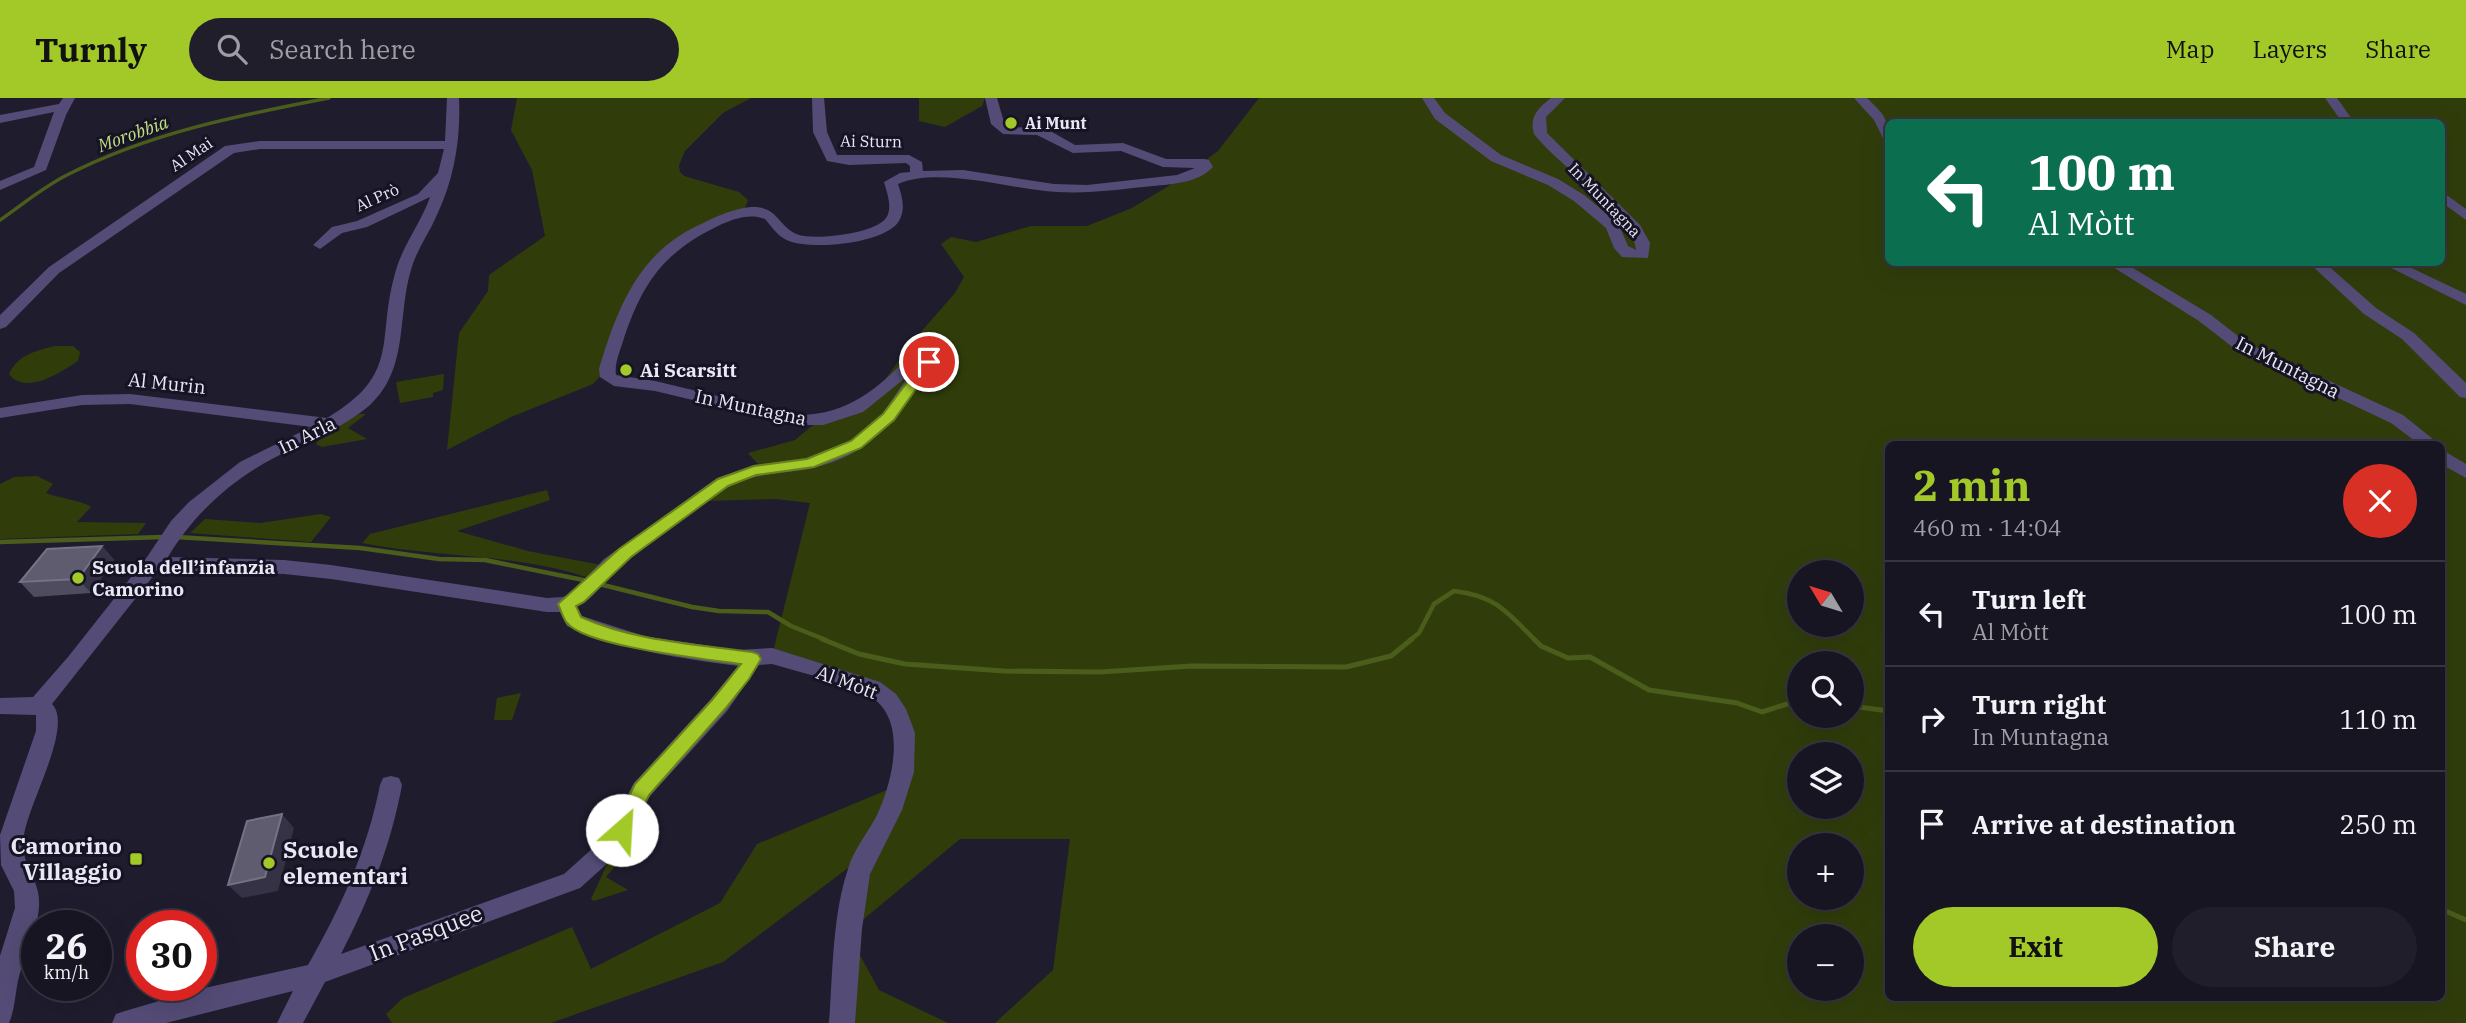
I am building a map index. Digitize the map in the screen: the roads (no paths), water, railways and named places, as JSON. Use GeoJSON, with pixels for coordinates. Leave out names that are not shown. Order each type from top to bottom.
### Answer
{"type":"FeatureCollection","features":[{"type":"Feature","properties":{"kind":"street","name":"In Arla"},"geometry":{"type":"LineString","coordinates":[[38,705],[75,663],[159,555],[180,523],[232,476],[260,458],[330,424],[356,408],[385,375],[404,267],[430,213],[444,174],[450,145],[453,98]]}},
{"type":"Feature","properties":{"kind":"street","name":"Ai Sturn"},"geometry":{"type":"LineString","coordinates":[[818,98],[820,132],[832,158],[849,162],[909,159],[917,165],[916,176]]}},
{"type":"Feature","properties":{"kind":"street"},"geometry":{"type":"LineString","coordinates":[[916,176],[976,174],[1055,188],[1087,189],[1177,178],[1193,175],[1206,167],[1204,163],[1163,163],[1123,147],[1073,149],[1041,131],[1008,131],[998,124],[991,98]]}},
{"type":"Feature","properties":{"kind":"street","name":"In Muntagna"},"geometry":{"type":"LineString","coordinates":[[1428,98],[1440,116],[1496,158],[1553,182],[1579,198],[1613,226],[1621,248],[1627,254],[1643,256],[1646,250],[1643,238],[1629,220],[1547,142],[1539,130],[1539,116],[1559,98]]}},
{"type":"Feature","properties":{"kind":"street"},"geometry":{"type":"LineString","coordinates":[[1860,98],[1880,118],[1885,129]]}},
{"type":"Feature","properties":{"kind":"street"},"geometry":{"type":"LineString","coordinates":[[2331,98],[2346,119]]}},
{"type":"Feature","properties":{"kind":"street"},"geometry":{"type":"LineString","coordinates":[[0,119],[65,103]]}},
{"type":"Feature","properties":{"kind":"street"},"geometry":{"type":"LineString","coordinates":[[0,186],[39,170],[65,103]]}},
{"type":"Feature","properties":{"kind":"street","name":"Al Mai"},"geometry":{"type":"LineString","coordinates":[[0,324],[54,270],[230,149],[260,145],[450,145]]}},
{"type":"Feature","properties":{"kind":"street","name":"Al Prò"},"geometry":{"type":"LineString","coordinates":[[320,246],[337,230],[362,224],[423,197],[444,174]]}},
{"type":"Feature","properties":{"kind":"street","name":"In Muntagna"},"geometry":{"type":"LineString","coordinates":[[575,598],[607,568],[723,482],[754,471],[809,463],[856,445],[888,417],[929,358],[916,358],[898,377],[857,408],[823,420],[798,420],[655,386],[614,381],[608,377],[607,369],[624,310],[640,282],[683,237],[744,211],[770,216],[781,232],[799,240],[874,233],[885,228],[895,216],[898,201],[891,182],[916,176]]}},
{"type":"Feature","properties":{"kind":"street"},"geometry":{"type":"LineString","coordinates":[[2445,198],[2466,216]]}},
{"type":"Feature","properties":{"kind":"street","name":"In Muntagna"},"geometry":{"type":"LineString","coordinates":[[2119,266],[2195,312],[2241,346],[2396,419],[2427,441]]}},
{"type":"Feature","properties":{"kind":"street"},"geometry":{"type":"LineString","coordinates":[[2319,266],[2370,311],[2408,336],[2466,393]]}},
{"type":"Feature","properties":{"kind":"street"},"geometry":{"type":"LineString","coordinates":[[2394,266],[2466,300]]}},
{"type":"Feature","properties":{"kind":"street","name":"Al Murin"},"geometry":{"type":"LineString","coordinates":[[0,413],[82,400],[130,399],[330,424]]}},
{"type":"Feature","properties":{"kind":"street"},"geometry":{"type":"LineString","coordinates":[[2445,458],[2466,472]]}},
{"type":"Feature","properties":{"kind":"street"},"geometry":{"type":"LineString","coordinates":[[159,555],[291,568],[533,604],[575,598]]}},
{"type":"Feature","properties":{"kind":"street","name":"Al Mòtt"},"geometry":{"type":"LineString","coordinates":[[575,598],[574,621],[600,632],[644,644],[752,659],[772,656],[873,688],[897,709],[903,724],[904,758],[899,785],[883,827],[865,855],[858,873],[849,935],[842,1023]]}},
{"type":"Feature","properties":{"kind":"street","name":"In Pasquee"},"geometry":{"type":"LineString","coordinates":[[125,1023],[200,1001],[313,975],[501,905],[538,887],[572,881],[611,846],[642,790],[719,705],[752,659]]}},
{"type":"Feature","properties":{"kind":"street"},"geometry":{"type":"LineString","coordinates":[[0,706],[38,705],[47,712],[47,732],[12,835],[13,865],[26,891],[27,908],[5,981],[0,1014]]}},
{"type":"Feature","properties":{"kind":"street"},"geometry":{"type":"LineString","coordinates":[[290,1023],[313,975],[353,905],[382,825],[391,785]]}},
{"type":"Feature","properties":{"kind":"waterway","name":"Morobbia"},"geometry":{"type":"LineString","coordinates":[[0,220],[58,180],[130,148],[195,127],[329,98]]}},
{"type":"Feature","properties":{"kind":"waterway"},"geometry":{"type":"LineString","coordinates":[[0,542],[164,537]]}},
{"type":"Feature","properties":{"kind":"waterway"},"geometry":{"type":"LineString","coordinates":[[176,537],[360,548],[439,559],[485,560],[588,581]]}},
{"type":"Feature","properties":{"kind":"waterway"},"geometry":{"type":"LineString","coordinates":[[599,584],[692,607],[719,611],[768,612],[791,626],[826,640]]}},
{"type":"Feature","properties":{"kind":"waterway"},"geometry":{"type":"LineString","coordinates":[[1410,640],[1419,633],[1434,604],[1454,591],[1491,601],[1535,640]]}},
{"type":"Feature","properties":{"kind":"waterway"},"geometry":{"type":"LineString","coordinates":[[822,639],[859,654],[905,664],[1004,671],[1100,672],[1192,666],[1346,667],[1391,656],[1412,639]]}},
{"type":"Feature","properties":{"kind":"waterway"},"geometry":{"type":"LineString","coordinates":[[1535,640],[1541,646],[1568,658],[1590,657],[1649,690],[1737,703],[1762,712],[1787,704]]}},
{"type":"Feature","properties":{"kind":"waterway"},"geometry":{"type":"LineString","coordinates":[[1864,708],[1885,711]]}},
{"type":"Feature","properties":{"kind":"waterway"},"geometry":{"type":"LineString","coordinates":[[2445,911],[2466,920]]}},
{"type":"Feature","properties":{"kind":"place","name":"Ai Munt"},"geometry":{"type":"Point","coordinates":[1011,123]}},
{"type":"Feature","properties":{"kind":"place","name":"Ai Scarsitt"},"geometry":{"type":"Point","coordinates":[626,370]}},
{"type":"Feature","properties":{"kind":"place","name":"Scuola dell’infanzia Camorino"},"geometry":{"type":"Point","coordinates":[78,578]}},
{"type":"Feature","properties":{"kind":"place","name":"Camorino Villaggio"},"geometry":{"type":"Point","coordinates":[136,859]}},
{"type":"Feature","properties":{"kind":"place","name":"Scuole elementari"},"geometry":{"type":"Point","coordinates":[269,863]}}]}
